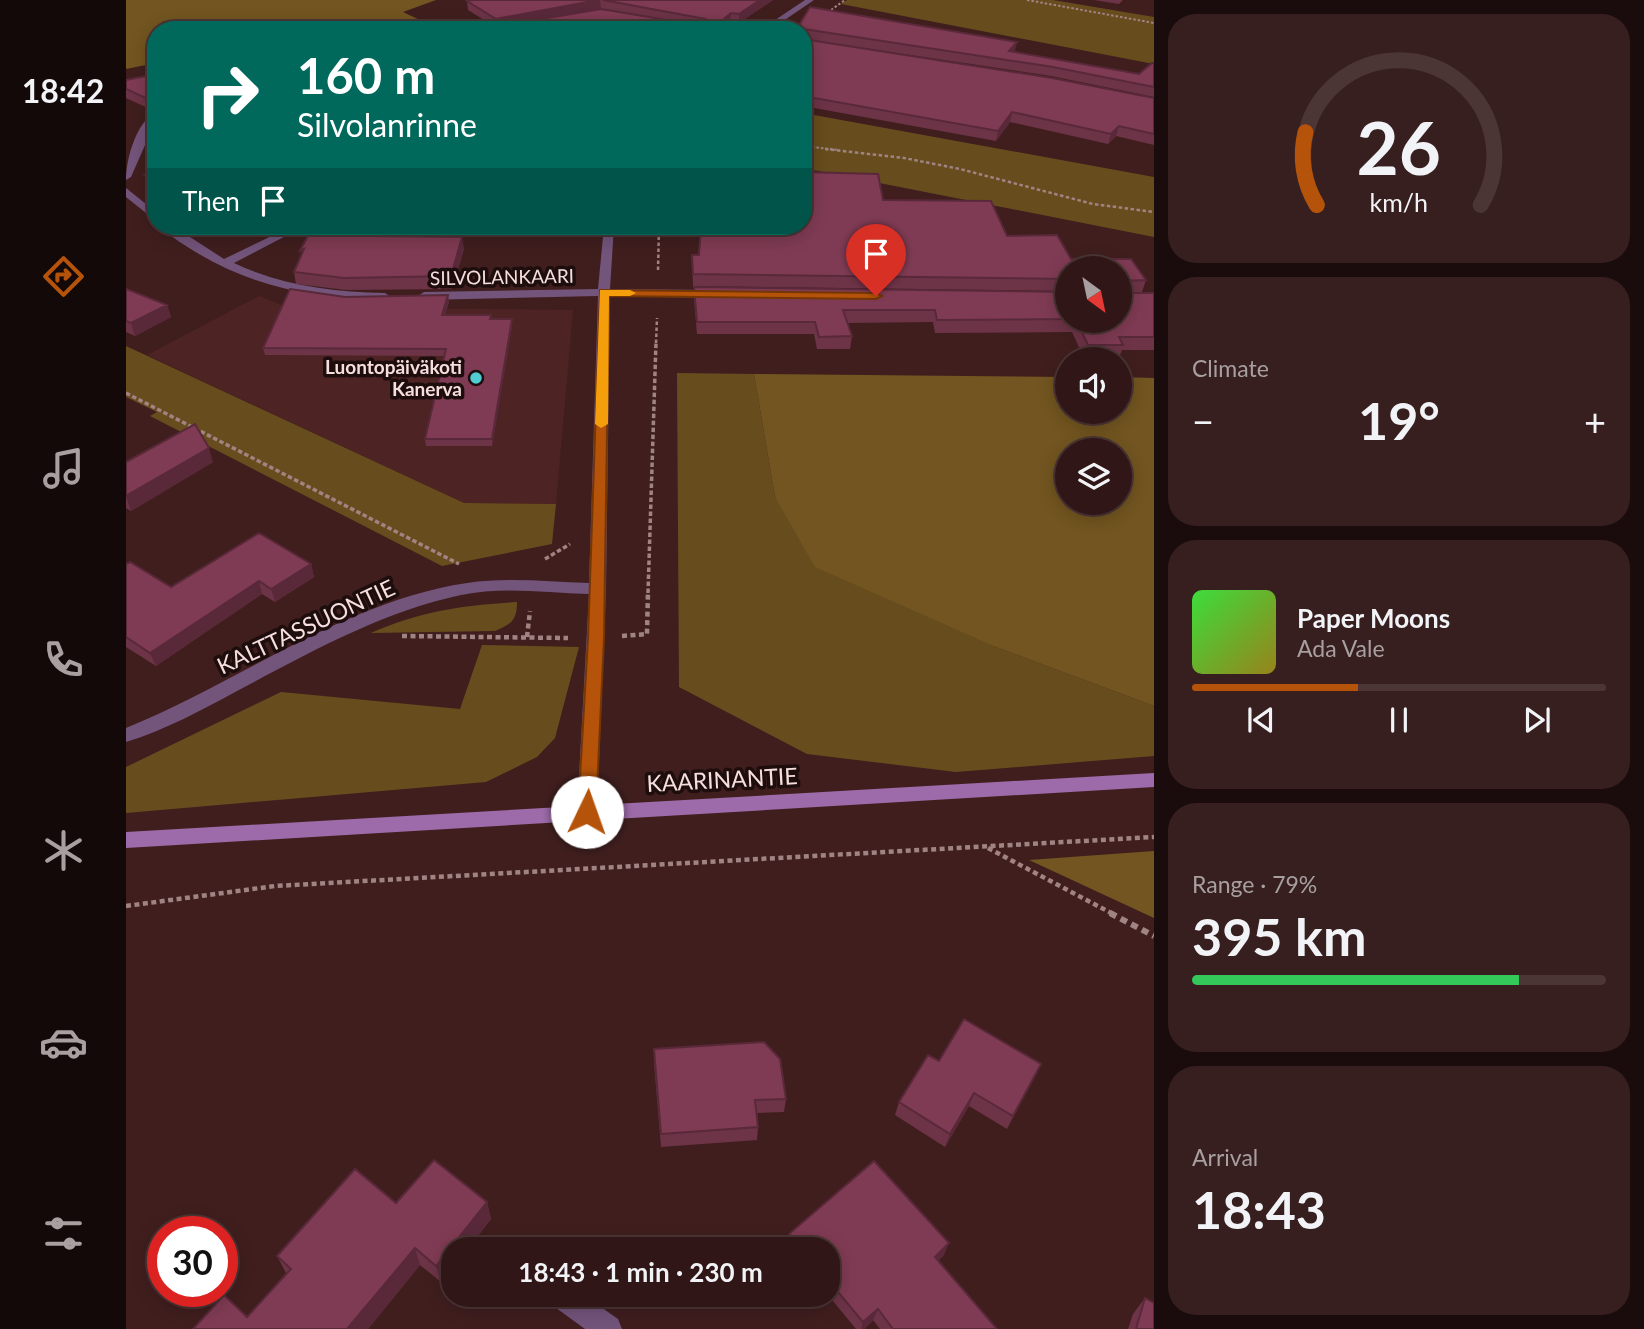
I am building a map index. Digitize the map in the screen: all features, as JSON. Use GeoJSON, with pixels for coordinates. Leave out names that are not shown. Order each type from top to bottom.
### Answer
{"type":"FeatureCollection","features":[{"type":"Feature","properties":{"kind":"main road","name":"KAARINANTIE"},"geometry":{"type":"LineString","coordinates":[[126,840],[1154,780]]}},
{"type":"Feature","properties":{"kind":"street"},"geometry":{"type":"LineString","coordinates":[[778,21],[810,0]]}},
{"type":"Feature","properties":{"kind":"street"},"geometry":{"type":"LineString","coordinates":[[126,177],[147,125]]}},
{"type":"Feature","properties":{"kind":"street"},"geometry":{"type":"LineString","coordinates":[[126,191],[147,210]]}},
{"type":"Feature","properties":{"kind":"street"},"geometry":{"type":"LineString","coordinates":[[177,235],[193,248],[288,289],[346,297],[392,296]]}},
{"type":"Feature","properties":{"kind":"street"},"geometry":{"type":"LineString","coordinates":[[225,263],[282,235]]}},
{"type":"Feature","properties":{"kind":"street"},"geometry":{"type":"LineString","coordinates":[[587,812],[598,589],[604,292],[608,235]]}},
{"type":"Feature","properties":{"kind":"street","name":"SILVOLANKAARI"},"geometry":{"type":"LineString","coordinates":[[406,296],[604,292],[726,294]]}},
{"type":"Feature","properties":{"kind":"street","name":"KALTTASSUONTIE"},"geometry":{"type":"LineString","coordinates":[[126,736],[397,607],[466,588],[598,589]]}},
{"type":"Feature","properties":{"kind":"street"},"geometry":{"type":"LineString","coordinates":[[578,1307],[608,1329]]}},
{"type":"Feature","properties":{"kind":"path"},"geometry":{"type":"LineString","coordinates":[[1027,0],[1154,23]]}},
{"type":"Feature","properties":{"kind":"path"},"geometry":{"type":"LineString","coordinates":[[1064,7],[1072,0]]}},
{"type":"Feature","properties":{"kind":"path"},"geometry":{"type":"LineString","coordinates":[[812,147],[904,158],[960,169],[1093,204],[1154,212]]}},
{"type":"Feature","properties":{"kind":"path"},"geometry":{"type":"LineString","coordinates":[[398,636],[596,638],[647,634],[659,235]]}},
{"type":"Feature","properties":{"kind":"path"},"geometry":{"type":"LineString","coordinates":[[126,393],[503,587]]}},
{"type":"Feature","properties":{"kind":"path"},"geometry":{"type":"LineString","coordinates":[[126,906],[275,886],[1154,836]]}},
{"type":"Feature","properties":{"kind":"path"},"geometry":{"type":"LineString","coordinates":[[985,847],[1154,936]]}},
{"type":"Feature","properties":{"kind":"shaded area"},"geometry":{"type":"Polygon","coordinates":[[[126,0],[436,0],[403,12],[422,21],[147,21],[147,65],[126,69],[126,0]]]}},
{"type":"Feature","properties":{"kind":"shaded area"},"geometry":{"type":"Polygon","coordinates":[[[847,0],[1053,0],[1154,17],[1154,64],[841,4],[847,0]]]}},
{"type":"Feature","properties":{"kind":"shaded area"},"geometry":{"type":"Polygon","coordinates":[[[812,115],[1154,177],[1154,237],[812,170],[812,115]]]}},
{"type":"Feature","properties":{"kind":"shaded area"},"geometry":{"type":"Polygon","coordinates":[[[259,296],[287,307],[573,310],[556,504],[464,503],[147,355],[259,296]]]}},
{"type":"Feature","properties":{"kind":"shaded area"},"geometry":{"type":"Polygon","coordinates":[[[126,346],[464,503],[556,504],[552,544],[442,566],[150,416],[157,412],[126,397],[126,346]]]}},
{"type":"Feature","properties":{"kind":"shaded area"},"geometry":{"type":"Polygon","coordinates":[[[677,373],[754,374],[775,497],[996,647],[1154,706],[1154,756],[956,772],[807,754],[679,687],[677,373]]]}},
{"type":"Feature","properties":{"kind":"shaded area"},"geometry":{"type":"Polygon","coordinates":[[[754,374],[1055,377],[1055,424],[1132,424],[1132,377],[1154,378],[1154,706],[996,647],[815,567],[775,497],[754,374]]]}},
{"type":"Feature","properties":{"kind":"shaded area"},"geometry":{"type":"Polygon","coordinates":[[[517,602],[512,621],[495,631],[371,633],[443,610],[517,602]]]}},
{"type":"Feature","properties":{"kind":"shaded area"},"geometry":{"type":"Polygon","coordinates":[[[482,645],[579,647],[555,738],[537,757],[486,782],[126,813],[126,767],[281,692],[460,709],[482,645]]]}},
{"type":"Feature","properties":{"kind":"shaded area"},"geometry":{"type":"Polygon","coordinates":[[[1154,851],[1154,918],[1029,860],[1154,851]]]}},
{"type":"Feature","properties":{"kind":"building"},"geometry":{"type":"Polygon","coordinates":[[[598,0],[496,19],[467,1],[598,0]]]}},
{"type":"Feature","properties":{"kind":"building"},"geometry":{"type":"Polygon","coordinates":[[[603,0],[760,0],[739,14],[731,13],[722,21],[603,0]]]}},
{"type":"Feature","properties":{"kind":"building"},"geometry":{"type":"Polygon","coordinates":[[[810,7],[1017,42],[1009,51],[1139,74],[1154,63],[1154,87],[1053,67],[812,30],[812,21],[801,21],[810,7]]]}},
{"type":"Feature","properties":{"kind":"building"},"geometry":{"type":"Polygon","coordinates":[[[601,9],[673,21],[530,21],[601,9]]]}},
{"type":"Feature","properties":{"kind":"building"},"geometry":{"type":"Polygon","coordinates":[[[812,40],[1052,78],[1154,98],[1154,134],[1119,126],[1111,134],[1012,112],[998,131],[812,98],[812,40]]]}},
{"type":"Feature","properties":{"kind":"building"},"geometry":{"type":"Polygon","coordinates":[[[147,76],[147,99],[126,89],[126,80],[147,76]]]}},
{"type":"Feature","properties":{"kind":"building"},"geometry":{"type":"Polygon","coordinates":[[[812,172],[878,174],[883,200],[991,201],[1007,236],[1057,235],[1069,256],[1055,256],[1055,279],[693,274],[692,255],[699,255],[700,235],[812,235],[812,172]]]}},
{"type":"Feature","properties":{"kind":"building"},"geometry":{"type":"Polygon","coordinates":[[[308,235],[462,237],[451,276],[344,278],[294,272],[304,249],[300,251],[308,235]]]}},
{"type":"Feature","properties":{"kind":"building"},"geometry":{"type":"Polygon","coordinates":[[[1132,260],[1146,280],[1132,281],[1132,260]]]}},
{"type":"Feature","properties":{"kind":"building"},"geometry":{"type":"Polygon","coordinates":[[[694,287],[1055,292],[1055,319],[937,320],[935,310],[843,310],[852,336],[819,337],[815,322],[697,322],[694,287]]]}},
{"type":"Feature","properties":{"kind":"building"},"geometry":{"type":"Polygon","coordinates":[[[126,289],[167,305],[131,323],[126,321],[126,289]]]}},
{"type":"Feature","properties":{"kind":"building","name":"Luontopäiväkoti Kanerva"},"geometry":{"type":"Polygon","coordinates":[[[290,289],[345,297],[448,295],[442,315],[491,315],[490,319],[512,319],[492,439],[425,439],[446,349],[263,348],[290,289]]]}},
{"type":"Feature","properties":{"kind":"building"},"geometry":{"type":"Polygon","coordinates":[[[1132,293],[1154,293],[1154,337],[1119,337],[1123,345],[1088,345],[1082,333],[1132,333],[1132,293]]]}},
{"type":"Feature","properties":{"kind":"building"},"geometry":{"type":"Polygon","coordinates":[[[195,424],[209,448],[126,496],[126,462],[195,424]]]}},
{"type":"Feature","properties":{"kind":"building"},"geometry":{"type":"Polygon","coordinates":[[[259,533],[311,564],[271,589],[259,581],[150,653],[126,637],[126,564],[130,562],[171,587],[259,533]]]}},
{"type":"Feature","properties":{"kind":"building"},"geometry":{"type":"Polygon","coordinates":[[[964,1019],[1041,1064],[1013,1116],[974,1093],[950,1134],[899,1102],[928,1055],[939,1061],[964,1019]]]}},
{"type":"Feature","properties":{"kind":"building"},"geometry":{"type":"Polygon","coordinates":[[[764,1042],[780,1059],[786,1099],[755,1100],[758,1127],[661,1134],[654,1049],[764,1042]]]}},
{"type":"Feature","properties":{"kind":"building"},"geometry":{"type":"Polygon","coordinates":[[[434,1160],[487,1202],[459,1237],[441,1237],[441,1260],[436,1266],[415,1248],[347,1329],[193,1329],[213,1307],[237,1307],[247,1317],[291,1269],[277,1256],[355,1169],[396,1203],[434,1160]]]}},
{"type":"Feature","properties":{"kind":"building"},"geometry":{"type":"Polygon","coordinates":[[[874,1161],[949,1243],[935,1257],[997,1329],[893,1329],[878,1309],[863,1322],[840,1294],[840,1237],[791,1237],[789,1234],[874,1161]]]}},
{"type":"Feature","properties":{"kind":"building"},"geometry":{"type":"Polygon","coordinates":[[[1145,1298],[1154,1303],[1154,1329],[1136,1329],[1145,1298]]]}},
{"type":"Feature","properties":{"kind":"slow traffic"},"geometry":{"type":"LineString","coordinates":[[601,424],[604,292],[630,293]]}},
{"type":"Feature","properties":{"kind":"place","name":"Luontopäiväkoti Kanerva"},"geometry":{"type":"Point","coordinates":[476,378]}},
{"type":"Feature","properties":{"kind":"route"},"geometry":{"type":"LineString","coordinates":[[587,812],[596,638],[604,292],[876,296]]}}]}
